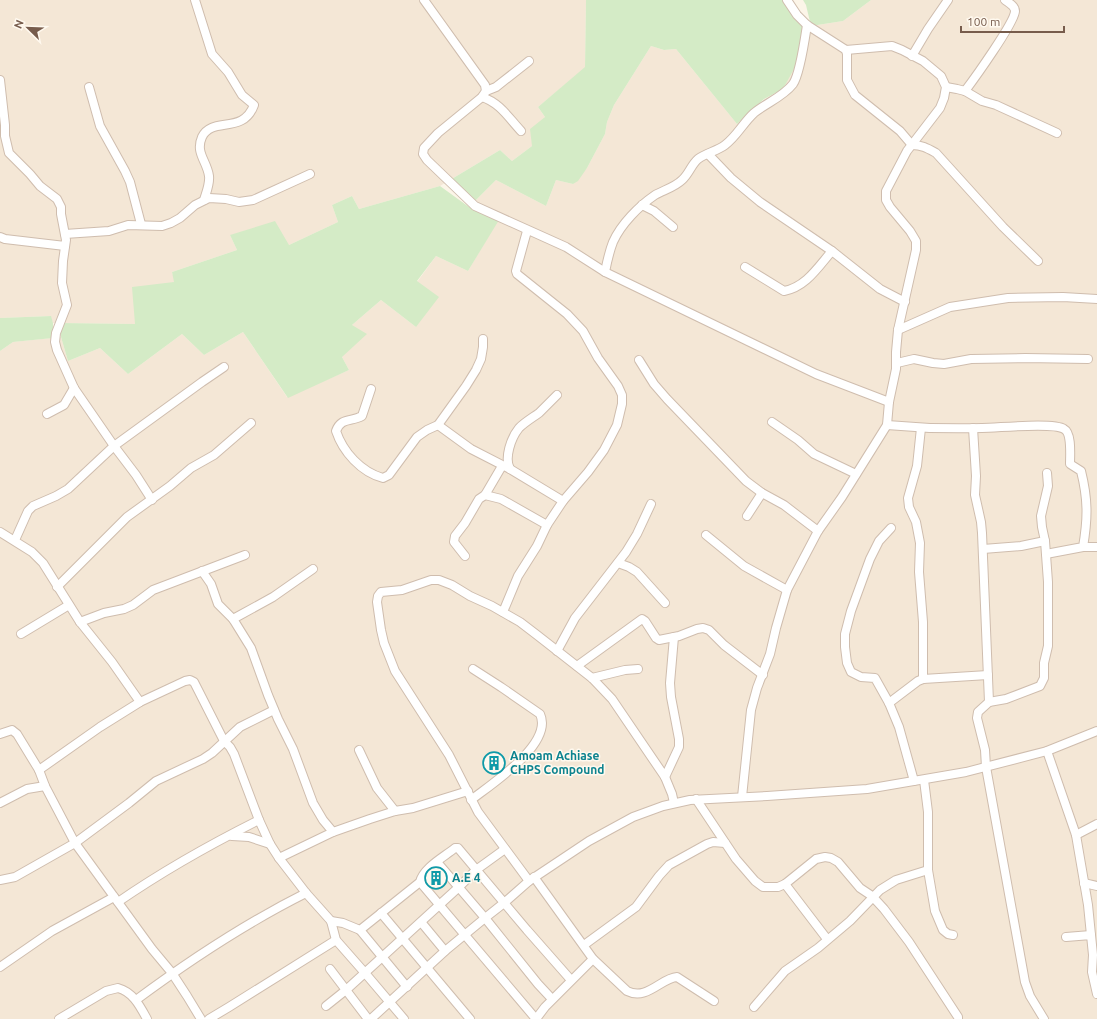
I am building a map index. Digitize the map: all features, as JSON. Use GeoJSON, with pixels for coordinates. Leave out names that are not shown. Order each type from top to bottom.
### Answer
{"type":"FeatureCollection","features":[{"type":"Feature","properties":{"kind":"street"},"geometry":{"type":"LineString","coordinates":[[195,0],[212,54],[228,72],[242,95],[254,105],[250,114],[245,119],[235,123],[210,128],[202,137],[199,147],[200,154],[209,176],[204,200]]}},
{"type":"Feature","properties":{"kind":"street"},"geometry":{"type":"LineString","coordinates":[[424,0],[485,85],[484,94]]}},
{"type":"Feature","properties":{"kind":"street"},"geometry":{"type":"LineString","coordinates":[[742,797],[751,710],[757,688],[770,654],[787,590],[818,530],[842,497],[887,425],[889,402],[897,363],[896,352],[898,330],[916,250],[916,241],[910,231],[890,207],[886,200],[886,191],[900,162],[940,108],[946,87],[941,76],[923,61],[892,46],[846,50],[806,25],[797,16],[787,0]]}},
{"type":"Feature","properties":{"kind":"street"},"geometry":{"type":"LineString","coordinates":[[912,56],[948,0]]}},
{"type":"Feature","properties":{"kind":"street"},"geometry":{"type":"LineString","coordinates":[[965,92],[1012,20],[1015,12],[1014,9],[1010,3],[1005,0]]}},
{"type":"Feature","properties":{"kind":"street"},"geometry":{"type":"LineString","coordinates":[[605,272],[613,241],[622,227],[642,205],[685,178],[691,166],[700,158],[724,145],[754,113],[785,92],[793,84],[798,75],[805,40],[806,25]]}},
{"type":"Feature","properties":{"kind":"street"},"geometry":{"type":"LineString","coordinates":[[846,50],[847,80],[853,92],[860,100],[900,131],[912,146]]}},
{"type":"Feature","properties":{"kind":"street"},"geometry":{"type":"LineString","coordinates":[[529,61],[496,87],[484,94],[438,133],[424,148],[423,154],[427,160],[475,206],[527,231],[566,247],[605,272],[816,374],[889,402]]}},
{"type":"Feature","properties":{"kind":"street"},"geometry":{"type":"LineString","coordinates":[[0,80],[5,125],[4,136],[9,153],[40,186],[57,199],[61,207],[65,234],[62,283],[67,306],[56,333],[55,342],[57,350],[74,388],[152,500]]}},
{"type":"Feature","properties":{"kind":"street"},"geometry":{"type":"LineString","coordinates":[[89,87],[100,126],[130,182],[141,224]]}},
{"type":"Feature","properties":{"kind":"street"},"geometry":{"type":"LineString","coordinates":[[946,87],[965,92],[982,101],[996,105],[1057,132]]}},
{"type":"Feature","properties":{"kind":"street"},"geometry":{"type":"LineString","coordinates":[[484,94],[498,105],[521,131]]}},
{"type":"Feature","properties":{"kind":"street"},"geometry":{"type":"LineString","coordinates":[[912,146],[928,148],[936,154],[1003,227],[1038,261]]}},
{"type":"Feature","properties":{"kind":"street"},"geometry":{"type":"LineString","coordinates":[[708,154],[731,178],[760,202],[832,251],[880,289],[905,302]]}},
{"type":"Feature","properties":{"kind":"street"},"geometry":{"type":"LineString","coordinates":[[65,234],[97,233],[128,225],[141,224],[162,226],[180,218],[195,205],[209,198],[226,199],[239,202],[253,200],[310,174]]}},
{"type":"Feature","properties":{"kind":"street"},"geometry":{"type":"LineString","coordinates":[[642,205],[654,211],[672,227]]}},
{"type":"Feature","properties":{"kind":"street"},"geometry":{"type":"LineString","coordinates":[[503,612],[518,576],[537,546],[547,525],[563,501],[588,472],[604,450],[617,425],[622,404],[622,395],[618,386],[598,358],[583,331],[567,314],[517,274],[516,271],[527,231]]}},
{"type":"Feature","properties":{"kind":"street"},"geometry":{"type":"LineString","coordinates":[[0,237],[5,239],[65,246]]}},
{"type":"Feature","properties":{"kind":"street"},"geometry":{"type":"LineString","coordinates":[[745,267],[784,291],[790,290],[804,283],[832,251]]}},
{"type":"Feature","properties":{"kind":"street"},"geometry":{"type":"LineString","coordinates":[[898,330],[950,307],[1008,298],[1063,297],[1097,299]]}},
{"type":"Feature","properties":{"kind":"street"},"geometry":{"type":"LineString","coordinates":[[371,388],[362,416],[360,418],[343,422],[338,425],[336,431],[343,447],[352,458],[360,466],[377,477],[382,478],[389,475],[417,437],[438,425],[476,370],[482,353],[483,339]]}},
{"type":"Feature","properties":{"kind":"street"},"geometry":{"type":"LineString","coordinates":[[897,363],[914,359],[944,364],[971,359],[1088,359]]}},
{"type":"Feature","properties":{"kind":"street"},"geometry":{"type":"LineString","coordinates":[[639,360],[654,384],[677,411],[740,476],[762,493],[784,505],[818,530]]}},
{"type":"Feature","properties":{"kind":"street"},"geometry":{"type":"LineString","coordinates":[[15,540],[28,511],[33,506],[68,489],[114,446],[224,367]]}},
{"type":"Feature","properties":{"kind":"street"},"geometry":{"type":"LineString","coordinates":[[47,414],[64,405],[74,388]]}},
{"type":"Feature","properties":{"kind":"street"},"geometry":{"type":"LineString","coordinates":[[465,556],[456,546],[454,539],[479,499],[485,495],[506,468],[510,445],[519,428],[557,395]]}},
{"type":"Feature","properties":{"kind":"street"},"geometry":{"type":"LineString","coordinates":[[772,422],[798,440],[814,454],[856,474]]}},
{"type":"Feature","properties":{"kind":"street"},"geometry":{"type":"LineString","coordinates":[[57,586],[127,518],[152,500],[191,468],[214,455],[252,423]]}},
{"type":"Feature","properties":{"kind":"street"},"geometry":{"type":"LineString","coordinates":[[438,425],[471,449],[563,501]]}},
{"type":"Feature","properties":{"kind":"street"},"geometry":{"type":"LineString","coordinates":[[887,425],[921,428],[1046,426],[1065,429],[1069,434],[1070,464],[1081,471],[1086,495],[1086,534],[1083,547]]}},
{"type":"Feature","properties":{"kind":"street"},"geometry":{"type":"LineString","coordinates":[[921,428],[917,466],[908,498],[909,507],[916,522],[920,543],[919,572],[923,622],[923,679]]}},
{"type":"Feature","properties":{"kind":"street"},"geometry":{"type":"LineString","coordinates":[[973,428],[976,476],[975,495],[981,522],[983,549],[989,702]]}},
{"type":"Feature","properties":{"kind":"street"},"geometry":{"type":"LineString","coordinates":[[1044,1019],[1030,996],[1026,982],[1011,908],[1000,836],[986,767],[985,750],[977,718],[978,712],[989,702],[1006,699],[1040,686],[1044,678],[1044,663],[1048,646],[1048,582],[1045,541],[1041,516],[1048,486],[1047,473]]}},
{"type":"Feature","properties":{"kind":"street"},"geometry":{"type":"LineString","coordinates":[[747,516],[762,493]]}},
{"type":"Feature","properties":{"kind":"street"},"geometry":{"type":"LineString","coordinates":[[485,495],[501,499],[547,525]]}},
{"type":"Feature","properties":{"kind":"street"},"geometry":{"type":"LineString","coordinates":[[557,651],[575,618],[618,563],[637,534],[651,504]]}},
{"type":"Feature","properties":{"kind":"street"},"geometry":{"type":"LineString","coordinates":[[891,528],[879,541],[870,559],[847,627],[845,647],[848,667],[851,672],[861,677],[875,678],[889,703],[899,727],[914,781]]}},
{"type":"Feature","properties":{"kind":"street"},"geometry":{"type":"LineString","coordinates":[[0,532],[32,552],[43,563],[80,622],[112,662],[140,702]]}},
{"type":"Feature","properties":{"kind":"street"},"geometry":{"type":"LineString","coordinates":[[706,535],[744,566],[787,590]]}},
{"type":"Feature","properties":{"kind":"street"},"geometry":{"type":"LineString","coordinates":[[983,549],[1021,546],[1045,541]]}},
{"type":"Feature","properties":{"kind":"street"},"geometry":{"type":"LineString","coordinates":[[1046,554],[1083,547],[1097,547]]}},
{"type":"Feature","properties":{"kind":"street"},"geometry":{"type":"LineString","coordinates":[[80,622],[96,615],[124,609],[133,605],[153,590],[245,555]]}},
{"type":"Feature","properties":{"kind":"street"},"geometry":{"type":"LineString","coordinates":[[618,563],[629,566],[637,572],[665,603]]}},
{"type":"Feature","properties":{"kind":"street"},"geometry":{"type":"LineString","coordinates":[[233,619],[273,597],[313,569]]}},
{"type":"Feature","properties":{"kind":"street"},"geometry":{"type":"LineString","coordinates":[[202,571],[211,584],[218,604],[233,619],[251,648],[274,710],[293,750],[313,803],[323,820],[334,832]]}},
{"type":"Feature","properties":{"kind":"street"},"geometry":{"type":"LineString","coordinates":[[674,803],[665,777],[612,699],[592,678],[537,634],[503,612],[461,592],[452,585],[436,580],[431,580],[402,590],[381,592],[378,596],[377,602],[384,643],[395,671],[420,712],[443,745],[478,812],[505,849],[532,879],[584,945],[593,959],[631,993],[637,994],[648,991],[670,979],[677,977],[714,1001]]}},
{"type":"Feature","properties":{"kind":"street"},"geometry":{"type":"LineString","coordinates":[[21,634],[69,605]]}},
{"type":"Feature","properties":{"kind":"street"},"geometry":{"type":"LineString","coordinates":[[577,666],[644,620],[657,639],[674,637],[697,629],[703,628],[709,630],[724,645],[763,675]]}},
{"type":"Feature","properties":{"kind":"street"},"geometry":{"type":"LineString","coordinates":[[665,777],[679,747],[680,739],[671,697],[670,683],[674,637]]}},
{"type":"Feature","properties":{"kind":"street"},"geometry":{"type":"LineString","coordinates":[[471,800],[508,772],[531,750],[540,729],[541,722],[540,714],[473,669]]}},
{"type":"Feature","properties":{"kind":"street"},"geometry":{"type":"LineString","coordinates":[[592,678],[625,670],[638,669]]}},
{"type":"Feature","properties":{"kind":"street"},"geometry":{"type":"LineString","coordinates":[[889,703],[918,681],[923,679],[988,675]]}},
{"type":"Feature","properties":{"kind":"street"},"geometry":{"type":"LineString","coordinates":[[39,770],[140,702],[185,681],[192,681],[197,686],[224,741],[234,754],[259,820],[270,844],[306,893],[331,921],[336,940],[404,1019]]}},
{"type":"Feature","properties":{"kind":"street"},"geometry":{"type":"LineString","coordinates":[[0,880],[15,877],[75,843],[156,781],[212,754],[240,727],[274,710]]}},
{"type":"Feature","properties":{"kind":"street"},"geometry":{"type":"LineString","coordinates":[[0,734],[12,730],[15,731],[39,770],[45,786],[75,843],[152,949],[172,973],[201,1019]]}},
{"type":"Feature","properties":{"kind":"street"},"geometry":{"type":"LineString","coordinates":[[330,969],[369,1019],[407,987],[465,934],[532,879],[589,841],[633,817],[674,803],[696,799],[867,789],[924,780],[986,767],[1047,751],[1097,731]]}},
{"type":"Feature","properties":{"kind":"street"},"geometry":{"type":"LineString","coordinates":[[359,750],[377,788],[395,811]]}},
{"type":"Feature","properties":{"kind":"street"},"geometry":{"type":"LineString","coordinates":[[1047,751],[1076,835],[1091,935],[1093,955],[1092,972],[1097,994]]}},
{"type":"Feature","properties":{"kind":"street"},"geometry":{"type":"LineString","coordinates":[[924,780],[928,812],[928,870],[935,911],[943,930],[948,934],[954,935]]}},
{"type":"Feature","properties":{"kind":"street"},"geometry":{"type":"LineString","coordinates":[[0,803],[26,789],[45,786]]}},
{"type":"Feature","properties":{"kind":"street"},"geometry":{"type":"LineString","coordinates":[[279,858],[334,832],[395,811],[413,808],[468,792]]}},
{"type":"Feature","properties":{"kind":"street"},"geometry":{"type":"LineString","coordinates":[[696,799],[745,870],[760,885],[772,888],[785,884],[816,859],[824,857],[831,858],[838,862],[860,888],[872,896],[884,908],[902,932],[958,1019]]}},
{"type":"Feature","properties":{"kind":"street"},"geometry":{"type":"LineString","coordinates":[[0,967],[52,931],[116,900],[229,835],[259,820]]}},
{"type":"Feature","properties":{"kind":"street"},"geometry":{"type":"LineString","coordinates":[[1076,835],[1097,824]]}},
{"type":"Feature","properties":{"kind":"street"},"geometry":{"type":"LineString","coordinates":[[229,835],[249,837],[270,844]]}},
{"type":"Feature","properties":{"kind":"street"},"geometry":{"type":"LineString","coordinates":[[584,945],[636,908],[659,876],[669,865],[707,844],[713,842],[725,843]]}},
{"type":"Feature","properties":{"kind":"street"},"geometry":{"type":"LineString","coordinates":[[360,930],[420,882],[421,876],[426,871],[455,848],[458,848],[571,980]]}},
{"type":"Feature","properties":{"kind":"street"},"geometry":{"type":"LineString","coordinates":[[326,1006],[346,990],[421,922],[476,870],[505,849]]}},
{"type":"Feature","properties":{"kind":"street"},"geometry":{"type":"LineString","coordinates":[[437,862],[552,999]]}},
{"type":"Feature","properties":{"kind":"street"},"geometry":{"type":"LineString","coordinates":[[754,1007],[785,971],[813,952],[850,921],[867,904],[872,896],[890,883],[928,870]]}},
{"type":"Feature","properties":{"kind":"street"},"geometry":{"type":"LineString","coordinates":[[420,882],[536,1019],[552,999],[593,959]]}},
{"type":"Feature","properties":{"kind":"street"},"geometry":{"type":"LineString","coordinates":[[1084,883],[1097,886]]}},
{"type":"Feature","properties":{"kind":"street"},"geometry":{"type":"LineString","coordinates":[[785,884],[827,939]]}},
{"type":"Feature","properties":{"kind":"street"},"geometry":{"type":"LineString","coordinates":[[136,1000],[172,973],[263,915],[306,893]]}},
{"type":"Feature","properties":{"kind":"street"},"geometry":{"type":"LineString","coordinates":[[381,914],[403,938],[470,1019]]}},
{"type":"Feature","properties":{"kind":"street"},"geometry":{"type":"LineString","coordinates":[[331,921],[344,923],[360,930],[407,987]]}},
{"type":"Feature","properties":{"kind":"street"},"geometry":{"type":"LineString","coordinates":[[421,922],[446,951]]}},
{"type":"Feature","properties":{"kind":"street"},"geometry":{"type":"LineString","coordinates":[[1066,937],[1091,935]]}},
{"type":"Feature","properties":{"kind":"street"},"geometry":{"type":"LineString","coordinates":[[209,1019],[336,940]]}},
{"type":"Feature","properties":{"kind":"street"},"geometry":{"type":"LineString","coordinates":[[59,1019],[79,1006],[113,988],[123,989],[136,1000],[147,1019]]}},
{"type":"Feature","properties":{"kind":"shaded area"},"geometry":{"type":"Polygon","coordinates":[[[0,0],[586,0],[585,68],[538,107],[545,117],[532,146],[512,161],[500,150],[440,186],[359,209],[352,196],[332,205],[338,222],[289,245],[230,235],[237,250],[172,272],[175,282],[135,324],[53,323],[50,316],[0,318],[0,0]]]}},
{"type":"Feature","properties":{"kind":"shaded area"},"geometry":{"type":"Polygon","coordinates":[[[871,0],[1097,0],[1097,1019],[0,1019],[0,351],[13,342],[61,337],[68,361],[100,348],[128,374],[182,334],[204,355],[243,332],[287,397],[349,370],[342,357],[352,325],[381,300],[416,327],[417,282],[436,256],[468,271],[498,220],[469,207],[496,180],[546,206],[556,180],[573,184],[587,168],[605,134],[607,122],[614,105],[651,46],[664,50],[676,49],[737,124],[765,99],[783,89],[811,26],[843,21],[871,0]]]}},
{"type":"Feature","properties":{"kind":"green space"},"geometry":{"type":"Polygon","coordinates":[[[586,0],[785,0],[805,30],[795,67],[783,89],[764,99],[737,124],[676,49],[664,50],[651,46],[614,105],[607,122],[605,134],[587,168],[578,181],[573,184],[556,180],[546,206],[496,180],[475,201],[450,180],[500,150],[512,161],[532,146],[530,129],[545,117],[538,107],[585,67],[586,0]]]}},
{"type":"Feature","properties":{"kind":"green space"},"geometry":{"type":"Polygon","coordinates":[[[803,0],[871,0],[843,21],[811,26],[806,5],[803,0]]]}},
{"type":"Feature","properties":{"kind":"green space"},"geometry":{"type":"Polygon","coordinates":[[[440,186],[469,207],[499,220],[468,271],[436,256],[417,281],[439,297],[416,327],[381,300],[352,325],[367,334],[342,357],[349,370],[288,398],[243,332],[204,355],[182,334],[128,374],[100,348],[68,361],[61,337],[60,323],[135,324],[132,287],[174,282],[172,272],[237,250],[230,235],[275,221],[289,245],[338,222],[332,205],[352,196],[359,209],[440,186]]]}},
{"type":"Feature","properties":{"kind":"green space"},"geometry":{"type":"Polygon","coordinates":[[[51,316],[53,323],[53,338],[13,342],[0,351],[0,318],[51,316]]]}},
{"type":"Feature","properties":{"kind":"place","name":"Amoam Achiase CHPS Compound"},"geometry":{"type":"Point","coordinates":[494,763]}},
{"type":"Feature","properties":{"kind":"place","name":"A.E 4"},"geometry":{"type":"Point","coordinates":[436,878]}}]}
